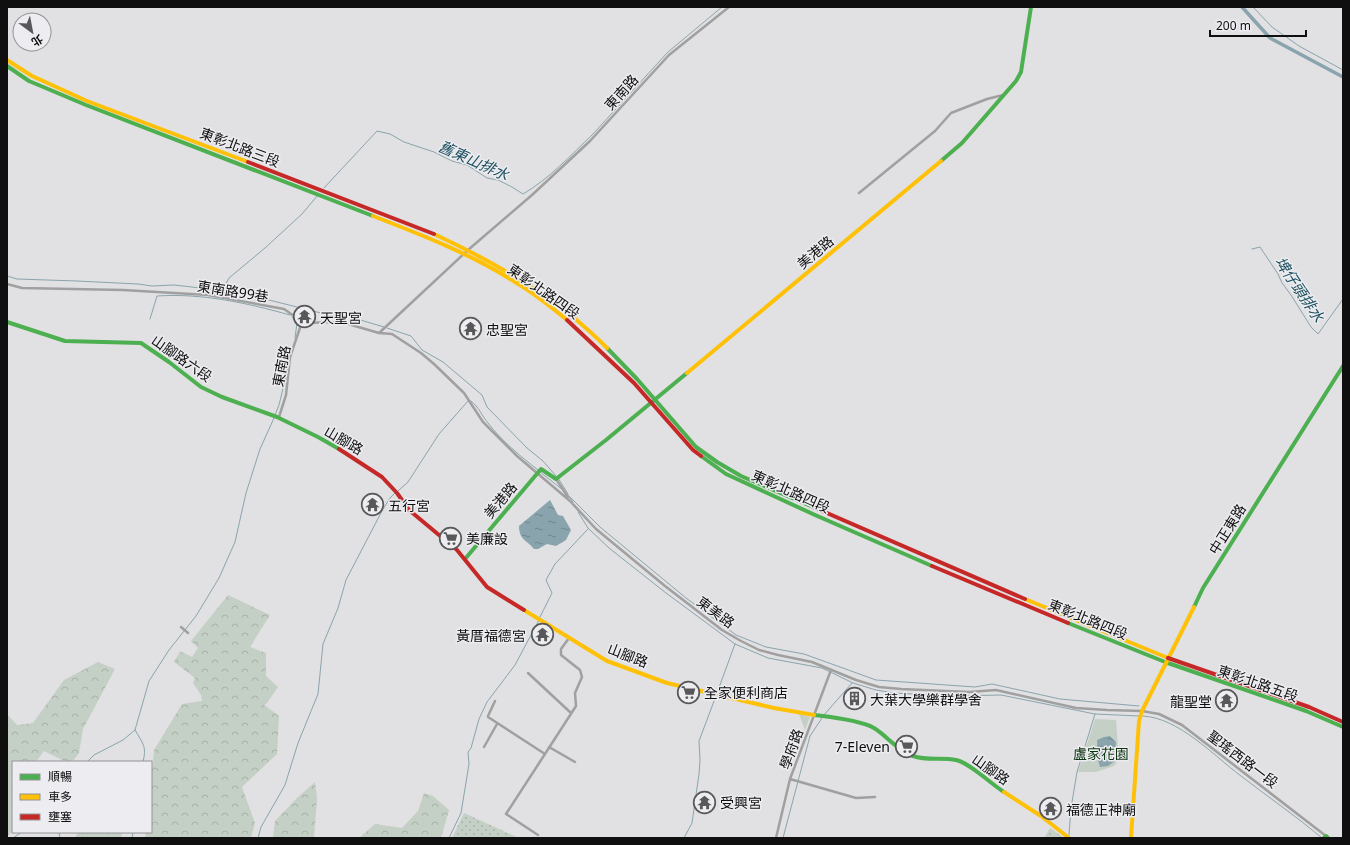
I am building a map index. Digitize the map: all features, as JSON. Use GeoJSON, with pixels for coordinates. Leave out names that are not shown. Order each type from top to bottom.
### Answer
{"type":"FeatureCollection","features":[{"type":"Feature","properties":{"kind":"street","name":"東南路"},"geometry":{"type":"LineString","coordinates":[[379,333],[468,250],[532,195],[590,141],[668,55],[729,7]]}},
{"type":"Feature","properties":{"kind":"street","name":"美港路"},"geometry":{"type":"LineString","coordinates":[[558,478],[651,403],[962,143],[1006,94],[1021,72],[1031,7]]}},
{"type":"Feature","properties":{"kind":"street","name":"東彰北路三段"},"geometry":{"type":"LineString","coordinates":[[7,60],[32,76],[66,92],[317,188],[431,233],[468,250]]}},
{"type":"Feature","properties":{"kind":"street","name":"東彰北路三段"},"geometry":{"type":"LineString","coordinates":[[7,66],[29,81],[86,105],[321,194],[428,237],[464,254]]}},
{"type":"Feature","properties":{"kind":"street"},"geometry":{"type":"LineString","coordinates":[[859,193],[935,131],[951,113],[987,98],[1006,94]]}},
{"type":"Feature","properties":{"kind":"street","name":"東彰北路四段"},"geometry":{"type":"LineString","coordinates":[[468,250],[517,278],[567,313],[591,332],[655,399],[696,447],[717,462],[741,476],[1166,660]]}},
{"type":"Feature","properties":{"kind":"street","name":"東彰北路四段"},"geometry":{"type":"LineString","coordinates":[[464,254],[540,298],[569,321],[634,383],[693,450],[726,474],[966,581],[1166,660]]}},
{"type":"Feature","properties":{"kind":"street","name":"東南路99巷"},"geometry":{"type":"LineString","coordinates":[[7,284],[22,288],[208,294],[284,309],[294,316],[301,325]]}},
{"type":"Feature","properties":{"kind":"street","name":"山腳路六段"},"geometry":{"type":"LineString","coordinates":[[7,322],[66,341],[141,343],[169,362],[201,387],[278,417]]}},
{"type":"Feature","properties":{"kind":"street"},"geometry":{"type":"LineString","coordinates":[[301,325],[309,323],[348,324],[379,333],[392,334],[421,353],[434,364],[464,393],[483,422],[517,456],[538,472],[570,501]]}},
{"type":"Feature","properties":{"kind":"street","name":"東南路"},"geometry":{"type":"LineString","coordinates":[[278,417],[286,395],[290,357],[301,325]]}},
{"type":"Feature","properties":{"kind":"street","name":"中正東路"},"geometry":{"type":"LineString","coordinates":[[1131,838],[1139,721],[1142,711],[1202,588],[1343,366]]}},
{"type":"Feature","properties":{"kind":"street","name":"山腳路"},"geometry":{"type":"LineString","coordinates":[[278,417],[365,465],[382,477],[396,492],[409,510],[465,559],[487,587],[607,661],[667,682],[774,708],[857,722],[873,727],[913,756],[930,759],[956,760],[964,763],[999,789],[1041,816],[1069,838]]}},
{"type":"Feature","properties":{"kind":"street"},"geometry":{"type":"LineString","coordinates":[[538,472],[541,469],[558,478],[570,501]]}},
{"type":"Feature","properties":{"kind":"street","name":"美港路"},"geometry":{"type":"LineString","coordinates":[[465,559],[538,472]]}},
{"type":"Feature","properties":{"kind":"street","name":"東美路"},"geometry":{"type":"LineString","coordinates":[[570,501],[596,529],[665,586],[731,636],[760,650],[812,662],[856,680],[879,687]]}},
{"type":"Feature","properties":{"kind":"street"},"geometry":{"type":"LineString","coordinates":[[840,526],[842,520]]}},
{"type":"Feature","properties":{"kind":"street"},"geometry":{"type":"LineString","coordinates":[[181,628],[188,633]]}},
{"type":"Feature","properties":{"kind":"street"},"geometry":{"type":"LineString","coordinates":[[538,835],[506,814],[576,706],[575,693],[582,677],[579,668],[563,658],[561,655],[561,649],[569,638]]}},
{"type":"Feature","properties":{"kind":"street","name":"東彰北路五段"},"geometry":{"type":"LineString","coordinates":[[1166,660],[1308,707],[1343,722]]}},
{"type":"Feature","properties":{"kind":"street","name":"東彰北路五段"},"geometry":{"type":"LineString","coordinates":[[1166,660],[1306,711],[1343,727]]}},
{"type":"Feature","properties":{"kind":"street","name":"學府路"},"geometry":{"type":"LineString","coordinates":[[776,838],[790,780],[816,715],[831,670]]}},
{"type":"Feature","properties":{"kind":"street"},"geometry":{"type":"LineString","coordinates":[[528,673],[571,713]]}},
{"type":"Feature","properties":{"kind":"street","name":"聖瑤西路一段"},"geometry":{"type":"LineString","coordinates":[[879,687],[969,692],[996,690],[1076,708],[1142,711],[1159,714],[1182,725],[1326,837]]}},
{"type":"Feature","properties":{"kind":"street"},"geometry":{"type":"LineString","coordinates":[[495,701],[488,717],[546,754]]}},
{"type":"Feature","properties":{"kind":"street"},"geometry":{"type":"LineString","coordinates":[[484,746],[497,724]]}},
{"type":"Feature","properties":{"kind":"street"},"geometry":{"type":"LineString","coordinates":[[549,747],[576,762]]}},
{"type":"Feature","properties":{"kind":"street"},"geometry":{"type":"LineString","coordinates":[[790,780],[856,798],[875,797]]}},
{"type":"Feature","properties":{"kind":"green space"},"geometry":{"type":"Polygon","coordinates":[[[228,595],[270,615],[250,647],[266,653],[266,676],[278,687],[264,705],[279,716],[277,754],[242,787],[255,823],[251,838],[145,838],[146,833],[152,833],[152,771],[154,750],[182,704],[202,701],[201,695],[193,683],[195,678],[174,662],[180,651],[192,657],[198,648],[191,641],[228,595]]]}},
{"type":"Feature","properties":{"kind":"green space"},"geometry":{"type":"Polygon","coordinates":[[[98,662],[115,669],[83,729],[79,753],[73,761],[64,761],[44,751],[37,761],[12,761],[12,831],[7,837],[7,714],[17,725],[33,723],[64,680],[98,662]]]}},
{"type":"Feature","properties":{"kind":"green space"},"geometry":{"type":"Polygon","coordinates":[[[799,714],[810,717],[805,730],[799,714]]]}},
{"type":"Feature","properties":{"kind":"green space","name":"盧家花園"},"geometry":{"type":"Polygon","coordinates":[[[1095,719],[1116,720],[1119,759],[1114,766],[1096,772],[1078,772],[1095,719]]]}},
{"type":"Feature","properties":{"kind":"green space"},"geometry":{"type":"Polygon","coordinates":[[[315,782],[317,799],[314,838],[273,838],[275,821],[315,782]]]}},
{"type":"Feature","properties":{"kind":"green space"},"geometry":{"type":"Polygon","coordinates":[[[424,793],[433,796],[449,810],[441,838],[359,838],[375,824],[402,828],[418,811],[424,793]]]}},
{"type":"Feature","properties":{"kind":"green space"},"geometry":{"type":"Polygon","coordinates":[[[464,813],[519,838],[452,838],[464,813]]]}},
{"type":"Feature","properties":{"kind":"green space"},"geometry":{"type":"Polygon","coordinates":[[[1050,828],[1064,838],[1044,838],[1050,828]]]}},
{"type":"Feature","properties":{"kind":"green space"},"geometry":{"type":"Polygon","coordinates":[[[78,833],[122,833],[121,838],[75,838],[78,833]]]}},
{"type":"Feature","properties":{"kind":"water"},"geometry":{"type":"Polygon","coordinates":[[[550,500],[558,515],[563,516],[571,530],[566,540],[556,546],[547,544],[538,549],[534,549],[520,534],[519,526],[550,500]]]}},
{"type":"Feature","properties":{"kind":"water"},"geometry":{"type":"Polygon","coordinates":[[[1110,736],[1116,742],[1115,761],[1108,766],[1100,767],[1098,760],[1097,740],[1110,736]]]}},
{"type":"Feature","properties":{"kind":"waterway","name":"舊東山排水"},"geometry":{"type":"LineString","coordinates":[[324,188],[377,131],[390,134],[404,142],[434,152],[452,161],[467,165],[487,178],[498,180],[523,194],[551,174],[593,134],[668,52],[722,7]]}},
{"type":"Feature","properties":{"kind":"waterway"},"geometry":{"type":"LineString","coordinates":[[1242,7],[1270,38],[1343,77]]}},
{"type":"Feature","properties":{"kind":"waterway"},"geometry":{"type":"LineString","coordinates":[[1253,7],[1272,27],[1299,46],[1343,70]]}},
{"type":"Feature","properties":{"kind":"waterway","name":"舊東山排水"},"geometry":{"type":"LineString","coordinates":[[224,297],[225,285],[229,278],[302,214],[318,195]]}},
{"type":"Feature","properties":{"kind":"waterway","name":"埤仔頭排水"},"geometry":{"type":"LineString","coordinates":[[1252,249],[1260,247],[1311,327],[1318,334],[1343,299]]}},
{"type":"Feature","properties":{"kind":"waterway"},"geometry":{"type":"LineString","coordinates":[[7,276],[17,279],[138,284],[152,286],[174,285],[241,293],[333,316],[347,316],[384,327]]}},
{"type":"Feature","properties":{"kind":"waterway"},"geometry":{"type":"LineString","coordinates":[[150,319],[157,296],[174,295],[224,300],[290,315]]}},
{"type":"Feature","properties":{"kind":"waterway"},"geometry":{"type":"LineString","coordinates":[[292,317],[297,323],[295,338]]}},
{"type":"Feature","properties":{"kind":"waterway"},"geometry":{"type":"LineString","coordinates":[[387,328],[411,336],[422,350],[443,362],[482,395],[487,407],[527,448],[543,461],[556,476]]}},
{"type":"Feature","properties":{"kind":"waterway"},"geometry":{"type":"LineString","coordinates":[[275,415],[287,372]]}},
{"type":"Feature","properties":{"kind":"waterway"},"geometry":{"type":"LineString","coordinates":[[398,491],[408,482],[439,434],[468,401]]}},
{"type":"Feature","properties":{"kind":"waterway"},"geometry":{"type":"LineString","coordinates":[[471,401],[499,436],[538,470]]}},
{"type":"Feature","properties":{"kind":"waterway"},"geometry":{"type":"LineString","coordinates":[[88,761],[94,755],[123,740],[135,730],[149,681],[169,650],[196,616],[219,578],[235,542],[246,493],[260,449],[274,418]]}},
{"type":"Feature","properties":{"kind":"waterway"},"geometry":{"type":"LineString","coordinates":[[540,472],[563,490]]}},
{"type":"Feature","properties":{"kind":"waterway"},"geometry":{"type":"LineString","coordinates":[[558,478],[568,494]]}},
{"type":"Feature","properties":{"kind":"waterway"},"geometry":{"type":"LineString","coordinates":[[258,838],[261,827],[285,785],[298,743],[318,694],[323,644],[338,608],[346,580],[383,509],[395,493]]}},
{"type":"Feature","properties":{"kind":"waterway"},"geometry":{"type":"LineString","coordinates":[[568,495],[573,502]]}},
{"type":"Feature","properties":{"kind":"waterway"},"geometry":{"type":"LineString","coordinates":[[570,497],[600,527],[686,598],[736,635],[766,647],[804,654],[876,680],[975,687],[992,684],[1060,699],[1139,706]]}},
{"type":"Feature","properties":{"kind":"waterway"},"geometry":{"type":"LineString","coordinates":[[578,512],[588,528],[609,548],[666,593],[735,644],[768,658],[822,668],[853,683],[876,690],[894,693],[952,696],[1001,695],[1095,714],[1139,716]]}},
{"type":"Feature","properties":{"kind":"waterway"},"geometry":{"type":"LineString","coordinates":[[540,617],[552,593],[546,580],[555,564],[588,529]]}},
{"type":"Feature","properties":{"kind":"waterway"},"geometry":{"type":"LineString","coordinates":[[449,838],[461,813],[469,764],[468,752],[471,748],[479,719],[487,702],[515,665],[539,620]]}},
{"type":"Feature","properties":{"kind":"waterway"},"geometry":{"type":"LineString","coordinates":[[717,693],[735,644]]}},
{"type":"Feature","properties":{"kind":"waterway"},"geometry":{"type":"LineString","coordinates":[[824,715],[852,683]]}},
{"type":"Feature","properties":{"kind":"waterway"},"geometry":{"type":"LineString","coordinates":[[684,838],[692,823],[699,774],[699,741],[716,696]]}},
{"type":"Feature","properties":{"kind":"waterway"},"geometry":{"type":"LineString","coordinates":[[1069,835],[1071,808],[1077,772],[1095,714]]}},
{"type":"Feature","properties":{"kind":"waterway"},"geometry":{"type":"LineString","coordinates":[[1143,716],[1156,718],[1170,723],[1182,730],[1322,838]]}},
{"type":"Feature","properties":{"kind":"waterway"},"geometry":{"type":"LineString","coordinates":[[783,838],[810,736],[822,718]]}},
{"type":"Feature","properties":{"kind":"waterway"},"geometry":{"type":"LineString","coordinates":[[135,730],[142,742],[145,752],[143,761]]}},
{"type":"Feature","properties":{"kind":"waterway"},"geometry":{"type":"LineString","coordinates":[[13,838],[20,833]]}},
{"type":"Feature","properties":{"kind":"waterway"},"geometry":{"type":"LineString","coordinates":[[59,833],[60,838]]}},
{"type":"Feature","properties":{"kind":"waterway"},"geometry":{"type":"LineString","coordinates":[[132,838],[133,833]]}},
{"type":"Feature","properties":{"kind":"traffic: fast"},"geometry":{"type":"LineString","coordinates":[[941,161],[962,143],[1016,81],[1021,72],[1031,7]]}},
{"type":"Feature","properties":{"kind":"traffic: fast"},"geometry":{"type":"LineString","coordinates":[[7,66],[29,81],[86,105],[373,216]]}},
{"type":"Feature","properties":{"kind":"traffic: fast"},"geometry":{"type":"LineString","coordinates":[[7,322],[65,341],[141,343],[169,362],[201,387],[222,397],[277,417],[339,449]]}},
{"type":"Feature","properties":{"kind":"traffic: fast"},"geometry":{"type":"LineString","coordinates":[[607,348],[637,379],[696,447],[717,462],[741,476],[813,507]]}},
{"type":"Feature","properties":{"kind":"traffic: fast"},"geometry":{"type":"LineString","coordinates":[[1194,607],[1203,588],[1343,366]]}},
{"type":"Feature","properties":{"kind":"traffic: fast"},"geometry":{"type":"LineString","coordinates":[[465,559],[541,469],[556,479],[687,373]]}},
{"type":"Feature","properties":{"kind":"traffic: fast"},"geometry":{"type":"LineString","coordinates":[[701,456],[726,474],[932,566]]}},
{"type":"Feature","properties":{"kind":"traffic: fast"},"geometry":{"type":"LineString","coordinates":[[1068,623],[1165,662],[1306,711],[1343,727]]}},
{"type":"Feature","properties":{"kind":"traffic: fast"},"geometry":{"type":"LineString","coordinates":[[814,715],[845,719],[868,725],[879,731],[902,751],[913,756],[951,759],[962,762],[974,769],[1004,792]]}},
{"type":"Feature","properties":{"kind":"traffic: fast"},"geometry":{"type":"LineString","coordinates":[[1324,838],[1326,836],[1328,838]]}},
{"type":"Feature","properties":{"kind":"traffic: slow"},"geometry":{"type":"LineString","coordinates":[[7,60],[32,76],[87,101],[248,162]]}},
{"type":"Feature","properties":{"kind":"traffic: slow"},"geometry":{"type":"LineString","coordinates":[[687,373],[941,161]]}},
{"type":"Feature","properties":{"kind":"traffic: slow"},"geometry":{"type":"LineString","coordinates":[[373,216],[464,254],[498,272],[529,291],[567,320]]}},
{"type":"Feature","properties":{"kind":"traffic: slow"},"geometry":{"type":"LineString","coordinates":[[434,234],[480,257],[525,283],[568,313],[607,348]]}},
{"type":"Feature","properties":{"kind":"traffic: slow"},"geometry":{"type":"LineString","coordinates":[[1025,599],[1168,658]]}},
{"type":"Feature","properties":{"kind":"traffic: slow"},"geometry":{"type":"LineString","coordinates":[[1131,838],[1139,721],[1142,711],[1194,607]]}},
{"type":"Feature","properties":{"kind":"traffic: slow"},"geometry":{"type":"LineString","coordinates":[[524,610],[607,661],[667,683],[774,708],[814,715]]}},
{"type":"Feature","properties":{"kind":"traffic: slow"},"geometry":{"type":"LineString","coordinates":[[1004,792],[1041,816],[1069,838]]}},
{"type":"Feature","properties":{"kind":"traffic: jam"},"geometry":{"type":"LineString","coordinates":[[248,162],[434,234]]}},
{"type":"Feature","properties":{"kind":"traffic: jam"},"geometry":{"type":"LineString","coordinates":[[567,320],[634,383],[693,450],[701,456]]}},
{"type":"Feature","properties":{"kind":"traffic: jam"},"geometry":{"type":"LineString","coordinates":[[339,449],[382,477],[397,493],[409,510],[457,550],[487,587],[524,610]]}},
{"type":"Feature","properties":{"kind":"traffic: jam"},"geometry":{"type":"LineString","coordinates":[[813,507],[1025,599]]}},
{"type":"Feature","properties":{"kind":"traffic: jam"},"geometry":{"type":"LineString","coordinates":[[932,566],[1068,623]]}},
{"type":"Feature","properties":{"kind":"traffic: jam"},"geometry":{"type":"LineString","coordinates":[[1168,658],[1309,707],[1343,722]]}},
{"type":"Feature","properties":{"kind":"place","name":"天聖宮"},"geometry":{"type":"Point","coordinates":[304,317]}},
{"type":"Feature","properties":{"kind":"place","name":"忠聖宮"},"geometry":{"type":"Point","coordinates":[470,329]}},
{"type":"Feature","properties":{"kind":"place","name":"五行宮"},"geometry":{"type":"Point","coordinates":[373,505]}},
{"type":"Feature","properties":{"kind":"place","name":"美廉設"},"geometry":{"type":"Point","coordinates":[450,538]}},
{"type":"Feature","properties":{"kind":"place","name":"黃厝福德宮"},"geometry":{"type":"Point","coordinates":[542,635]}},
{"type":"Feature","properties":{"kind":"place","name":"全家便利商店"},"geometry":{"type":"Point","coordinates":[689,692]}},
{"type":"Feature","properties":{"kind":"place","name":"大葉大學樂群學舍"},"geometry":{"type":"Point","coordinates":[855,699]}},
{"type":"Feature","properties":{"kind":"place","name":"龍聖堂"},"geometry":{"type":"Point","coordinates":[1227,701]}},
{"type":"Feature","properties":{"kind":"place","name":"7-Eleven"},"geometry":{"type":"Point","coordinates":[906,746]}},
{"type":"Feature","properties":{"kind":"place","name":"受興宮"},"geometry":{"type":"Point","coordinates":[704,802]}},
{"type":"Feature","properties":{"kind":"place","name":"福德正神廟"},"geometry":{"type":"Point","coordinates":[1051,809]}}]}
